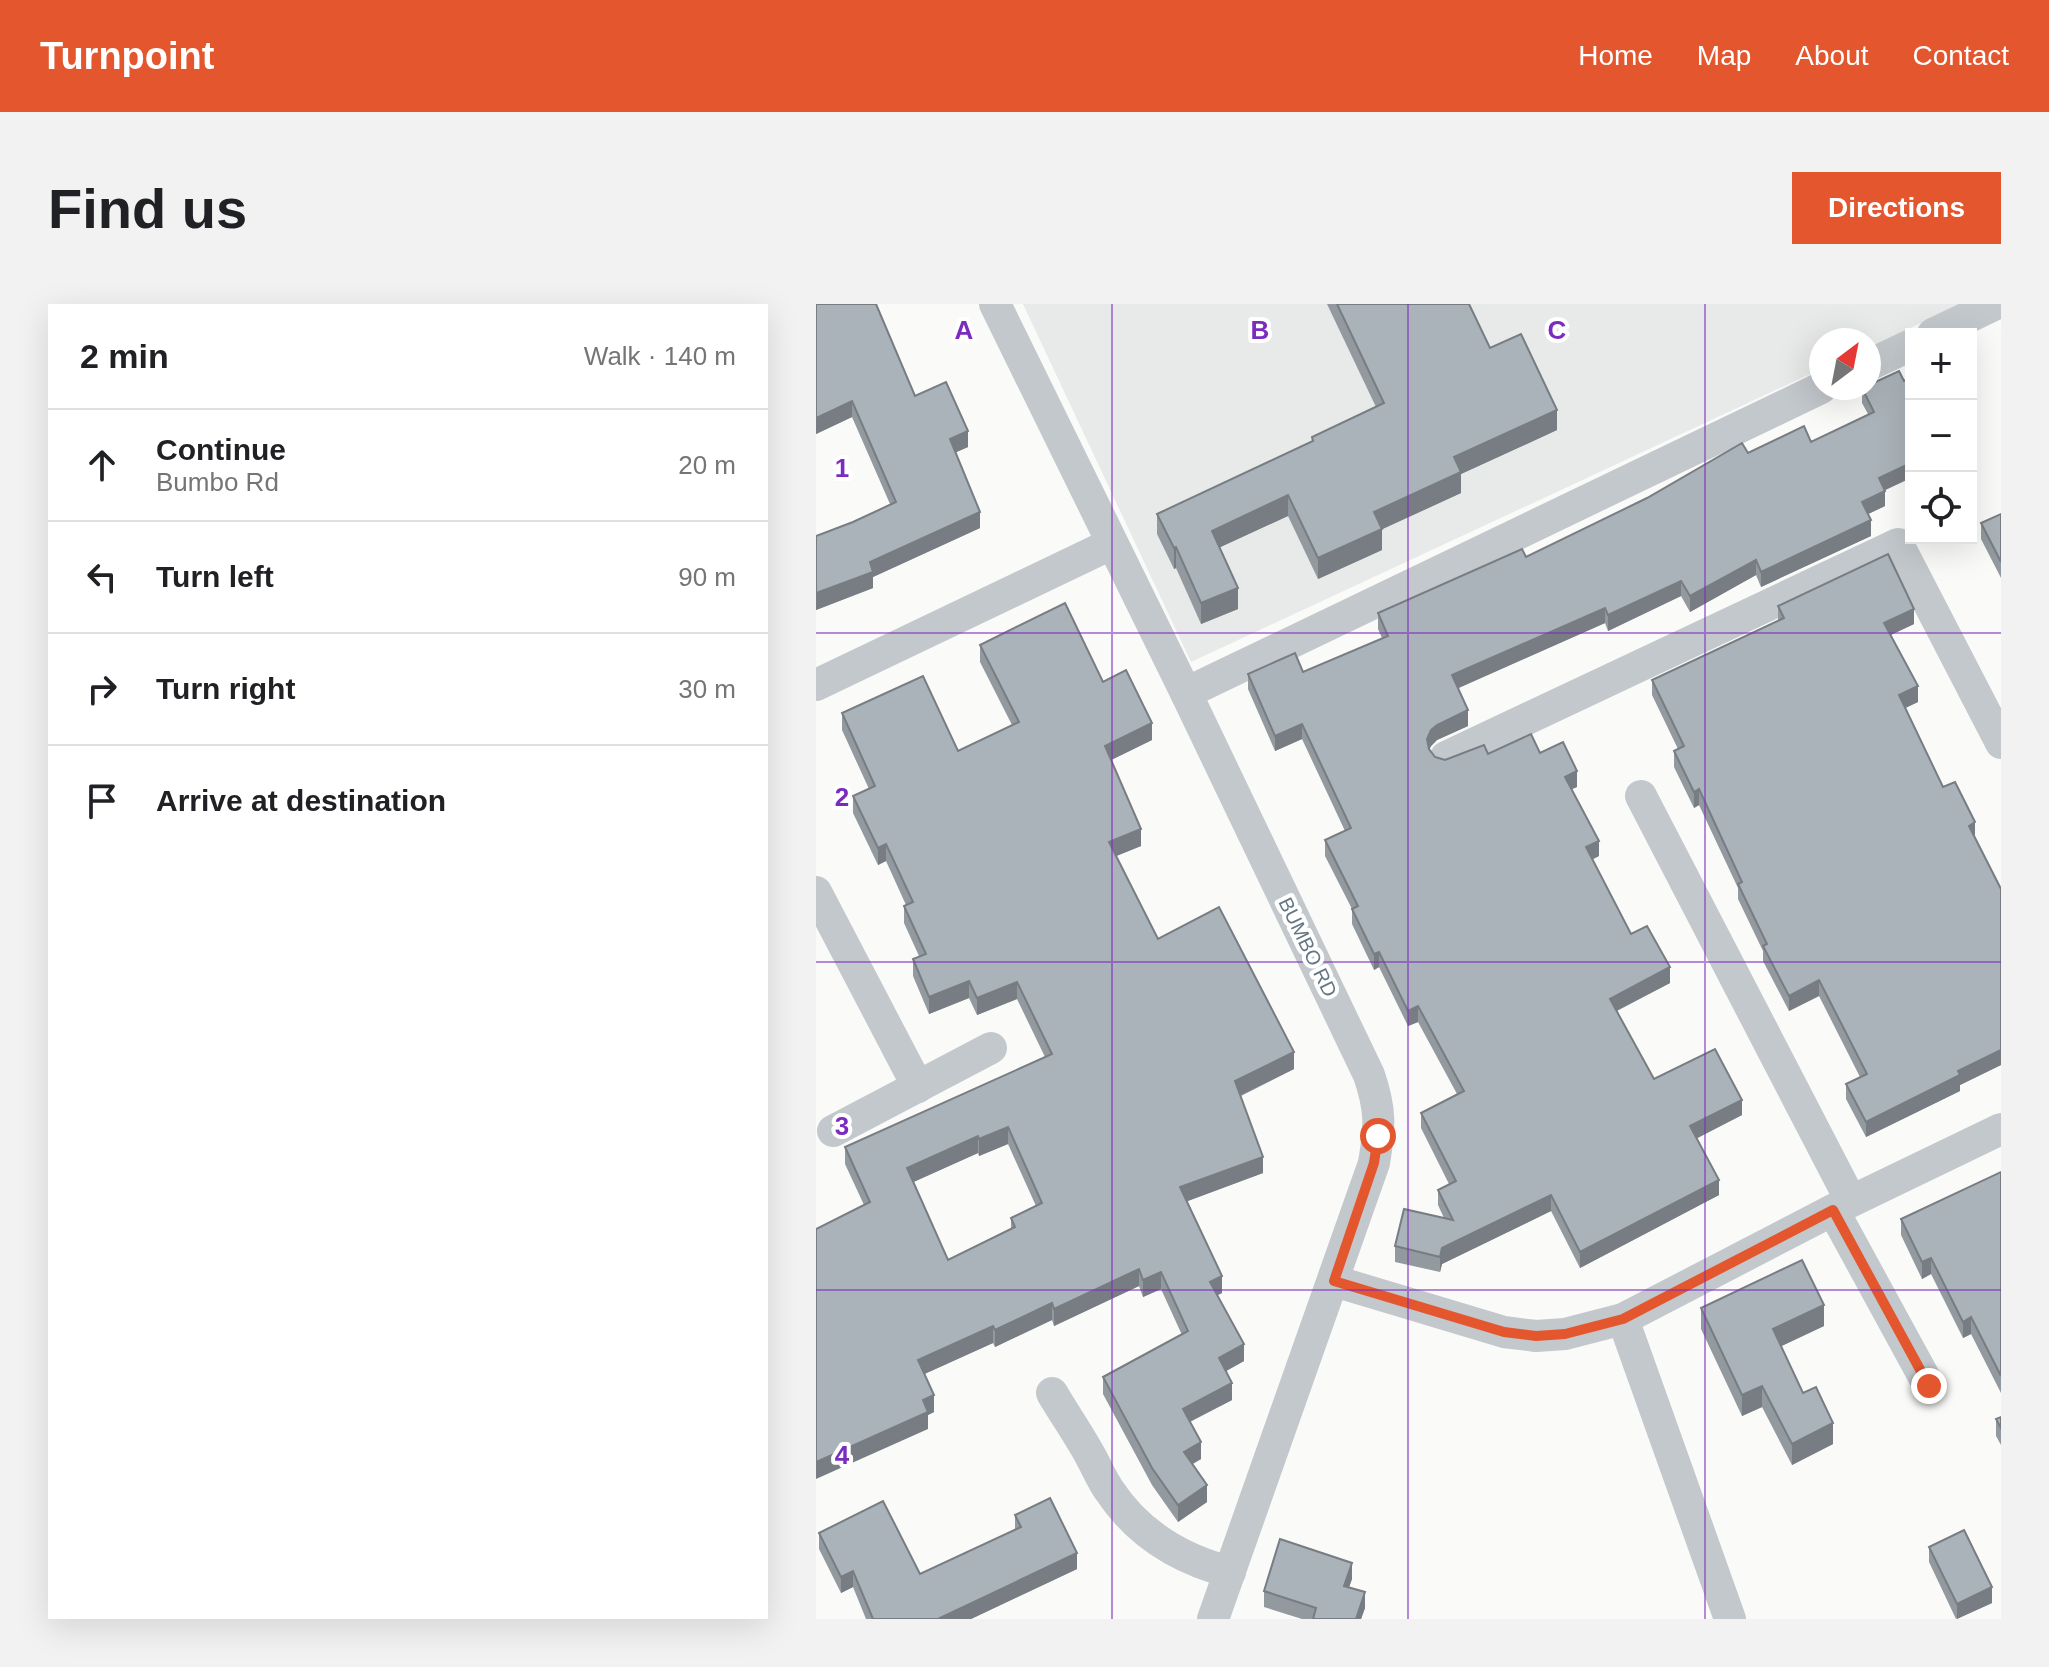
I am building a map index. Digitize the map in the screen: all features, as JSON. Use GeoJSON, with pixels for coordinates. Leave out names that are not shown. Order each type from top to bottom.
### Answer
{"type":"FeatureCollection","features":[{"type":"Feature","properties":{"kind":"street","name":"BUMBO RD"},"geometry":{"type":"LineString","coordinates":[[995,304],[1186,693],[1369,1075],[1379,1103],[1374,1163],[1213,1619]]}},
{"type":"Feature","properties":{"kind":"street"},"geometry":{"type":"LineString","coordinates":[[1946,328],[1996,304]]}},
{"type":"Feature","properties":{"kind":"street"},"geometry":{"type":"LineString","coordinates":[[1881,359],[1905,348]]}},
{"type":"Feature","properties":{"kind":"street"},"geometry":{"type":"LineString","coordinates":[[1186,693],[1809,394]]}},
{"type":"Feature","properties":{"kind":"street"},"geometry":{"type":"LineString","coordinates":[[816,685],[1111,544]]}},
{"type":"Feature","properties":{"kind":"street"},"geometry":{"type":"LineString","coordinates":[[1446,757],[1898,544],[2001,743]]}},
{"type":"Feature","properties":{"kind":"street"},"geometry":{"type":"LineString","coordinates":[[1641,796],[1929,1386]]}},
{"type":"Feature","properties":{"kind":"street"},"geometry":{"type":"LineString","coordinates":[[816,892],[918,1087]]}},
{"type":"Feature","properties":{"kind":"street"},"geometry":{"type":"LineString","coordinates":[[833,1131],[991,1048]]}},
{"type":"Feature","properties":{"kind":"street"},"geometry":{"type":"LineString","coordinates":[[1334,1281],[1504,1332],[1536,1336],[1565,1334],[1623,1319],[1842,1205],[2001,1129]]}},
{"type":"Feature","properties":{"kind":"street"},"geometry":{"type":"LineString","coordinates":[[1623,1319],[1730,1619]]}},
{"type":"Feature","properties":{"kind":"street"},"geometry":{"type":"LineString","coordinates":[[1052,1393],[1108,1489],[1131,1519],[1164,1547],[1202,1565],[1230,1572]]}},
{"type":"Feature","properties":{"kind":"shaded area"},"geometry":{"type":"Polygon","coordinates":[[[1023,304],[1962,304],[1881,341],[1881,328],[1809,328],[1809,375],[1191,662],[1023,304]]]}},
{"type":"Feature","properties":{"kind":"building"},"geometry":{"type":"Polygon","coordinates":[[[816,304],[876,304],[915,396],[946,382],[968,431],[950,439],[980,512],[870,562],[873,572],[816,593],[816,536],[896,502],[852,401],[816,418],[816,304]]]}},
{"type":"Feature","properties":{"kind":"building"},"geometry":{"type":"Polygon","coordinates":[[[1337,304],[1469,304],[1490,348],[1521,334],[1557,410],[1454,457],[1461,472],[1374,512],[1382,529],[1318,558],[1288,495],[1212,531],[1238,588],[1201,603],[1176,547],[1157,514],[1313,441],[1312,437],[1384,403],[1337,304]]]}},
{"type":"Feature","properties":{"kind":"building"},"geometry":{"type":"Polygon","coordinates":[[[1899,371],[1905,381],[1905,466],[1879,478],[1885,491],[1862,502],[1871,520],[1761,572],[1756,560],[1690,596],[1681,581],[1608,615],[1605,608],[1452,675],[1468,710],[1437,725],[1427,739],[1435,757],[1445,760],[1484,745],[1488,754],[1531,734],[1540,753],[1563,742],[1577,771],[1565,777],[1599,841],[1586,847],[1631,934],[1647,926],[1670,967],[1610,999],[1654,1079],[1715,1049],[1742,1100],[1690,1126],[1719,1180],[1580,1252],[1551,1195],[1442,1248],[1440,1257],[1395,1246],[1404,1209],[1453,1220],[1438,1190],[1456,1181],[1421,1113],[1464,1091],[1418,1006],[1408,1011],[1379,952],[1374,954],[1352,909],[1358,906],[1325,840],[1351,828],[1302,724],[1275,736],[1248,674],[1295,653],[1303,672],[1388,636],[1378,613],[1522,549],[1526,557],[1647,498],[1742,443],[1748,453],[1804,426],[1811,442],[1874,412],[1868,400],[1881,400],[1881,379],[1899,371]]]}},
{"type":"Feature","properties":{"kind":"building"},"geometry":{"type":"Polygon","coordinates":[[[2001,514],[2001,562],[1981,523],[2001,514]]]}},
{"type":"Feature","properties":{"kind":"building"},"geometry":{"type":"Polygon","coordinates":[[[1888,554],[1914,609],[1884,623],[1918,686],[1899,695],[1943,787],[1955,782],[1975,822],[1969,826],[2001,889],[2001,1050],[1958,1071],[1960,1075],[1866,1122],[1846,1084],[1867,1074],[1819,980],[1789,996],[1763,946],[1767,944],[1738,884],[1742,882],[1699,789],[1694,792],[1674,751],[1684,746],[1652,680],[1784,618],[1778,606],[1888,554]]]}},
{"type":"Feature","properties":{"kind":"building"},"geometry":{"type":"Polygon","coordinates":[[[1065,603],[1103,682],[1126,670],[1152,723],[1105,746],[1141,829],[1109,842],[1158,939],[1219,907],[1294,1052],[1235,1081],[1263,1157],[1180,1187],[1222,1276],[1210,1282],[1244,1344],[1219,1358],[1232,1383],[1183,1409],[1201,1442],[1184,1452],[1207,1485],[1178,1505],[1152,1468],[1103,1377],[1188,1331],[1161,1272],[1143,1280],[1139,1269],[1054,1309],[1052,1303],[995,1330],[993,1326],[918,1360],[934,1395],[923,1400],[928,1412],[816,1462],[816,1229],[870,1202],[845,1147],[1052,1054],[1017,982],[977,998],[969,981],[929,997],[913,959],[926,954],[904,906],[913,902],[886,844],[878,848],[853,796],[875,786],[842,713],[923,676],[958,751],[1019,722],[980,645],[1065,603]],[[1008,1127],[979,1139],[978,1136],[907,1168],[948,1260],[1015,1227],[1011,1218],[1042,1203],[1008,1127]]]}},
{"type":"Feature","properties":{"kind":"building"},"geometry":{"type":"Polygon","coordinates":[[[2001,1172],[2001,1376],[1971,1317],[1963,1322],[1931,1258],[1922,1262],[1901,1219],[2001,1172]]]}},
{"type":"Feature","properties":{"kind":"building"},"geometry":{"type":"Polygon","coordinates":[[[1802,1260],[1824,1305],[1773,1329],[1803,1393],[1816,1387],[1833,1423],[1792,1444],[1762,1386],[1742,1395],[1701,1308],[1802,1260]]]}},
{"type":"Feature","properties":{"kind":"building"},"geometry":{"type":"Polygon","coordinates":[[[1050,1498],[1077,1553],[938,1619],[873,1619],[853,1571],[841,1577],[819,1533],[883,1501],[920,1574],[1021,1527],[1015,1515],[1050,1498]]]}},
{"type":"Feature","properties":{"kind":"building"},"geometry":{"type":"Polygon","coordinates":[[[1964,1530],[1992,1587],[1957,1604],[1929,1547],[1964,1530]]]}},
{"type":"Feature","properties":{"kind":"building"},"geometry":{"type":"Polygon","coordinates":[[[1280,1539],[1352,1563],[1344,1586],[1365,1592],[1356,1619],[1313,1619],[1316,1608],[1264,1591],[1280,1539]]]}},
{"type":"Feature","properties":{"kind":"route"},"geometry":{"type":"LineString","coordinates":[[1378,1136],[1374,1163],[1334,1281],[1504,1332],[1536,1336],[1565,1334],[1623,1319],[1833,1210],[1929,1386]]}}]}
